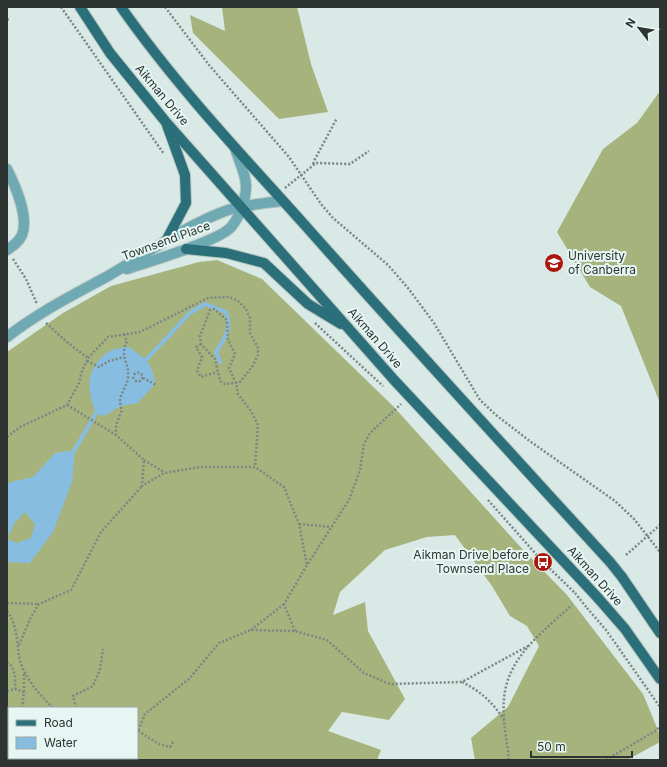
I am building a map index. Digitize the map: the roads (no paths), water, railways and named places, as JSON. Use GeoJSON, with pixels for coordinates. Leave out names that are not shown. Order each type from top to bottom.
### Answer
{"type":"FeatureCollection","features":[{"type":"Feature","properties":{"kind":"main road","name":"Aikman Drive"},"geometry":{"type":"LineString","coordinates":[[80,7],[110,53],[165,121],[352,330],[395,381],[626,629],[660,679]]}},
{"type":"Feature","properties":{"kind":"main road","name":"Aikman Drive"},"geometry":{"type":"LineString","coordinates":[[121,7],[178,81],[279,198],[456,395],[610,562],[660,633]]}},
{"type":"Feature","properties":{"kind":"main road"},"geometry":{"type":"LineString","coordinates":[[165,121],[185,175],[186,203],[166,241]]}},
{"type":"Feature","properties":{"kind":"main road"},"geometry":{"type":"LineString","coordinates":[[186,249],[226,253],[264,263],[308,304],[352,330]]}},
{"type":"Feature","properties":{"kind":"street","name":"Townsend Place"},"geometry":{"type":"LineString","coordinates":[[108,276],[186,249],[218,236],[232,227],[242,206],[246,185],[235,148]]}},
{"type":"Feature","properties":{"kind":"street"},"geometry":{"type":"LineString","coordinates":[[7,169],[18,193],[23,221],[22,235],[15,245],[7,250]]}},
{"type":"Feature","properties":{"kind":"street","name":"Townsend Place"},"geometry":{"type":"LineString","coordinates":[[7,337],[26,322],[54,304],[108,276],[166,241],[227,211],[242,206],[279,198]]}},
{"type":"Feature","properties":{"kind":"water"},"geometry":{"type":"Polygon","coordinates":[[[129,347],[140,355],[150,366],[155,384],[138,403],[121,406],[104,416],[96,414],[90,391],[90,378],[92,371],[101,358],[110,351],[129,347]]]}},
{"type":"Feature","properties":{"kind":"water"},"geometry":{"type":"Polygon","coordinates":[[[75,450],[72,482],[53,532],[30,563],[7,562],[7,539],[7,484],[33,477],[55,453],[75,450]],[[25,512],[14,524],[7,539],[17,543],[31,538],[35,524],[25,512]]]}},
{"type":"Feature","properties":{"kind":"waterway"},"geometry":{"type":"LineString","coordinates":[[142,364],[190,313],[205,304],[226,312],[228,318],[227,333],[216,352],[220,362]]}},
{"type":"Feature","properties":{"kind":"waterway"},"geometry":{"type":"LineString","coordinates":[[72,454],[98,410]]}},
{"type":"Feature","properties":{"kind":"place","name":"University of Canberra"},"geometry":{"type":"Point","coordinates":[554,263]}},
{"type":"Feature","properties":{"kind":"place","name":"Aikman Drive before Townsend Place"},"geometry":{"type":"Point","coordinates":[543,562]}}]}
